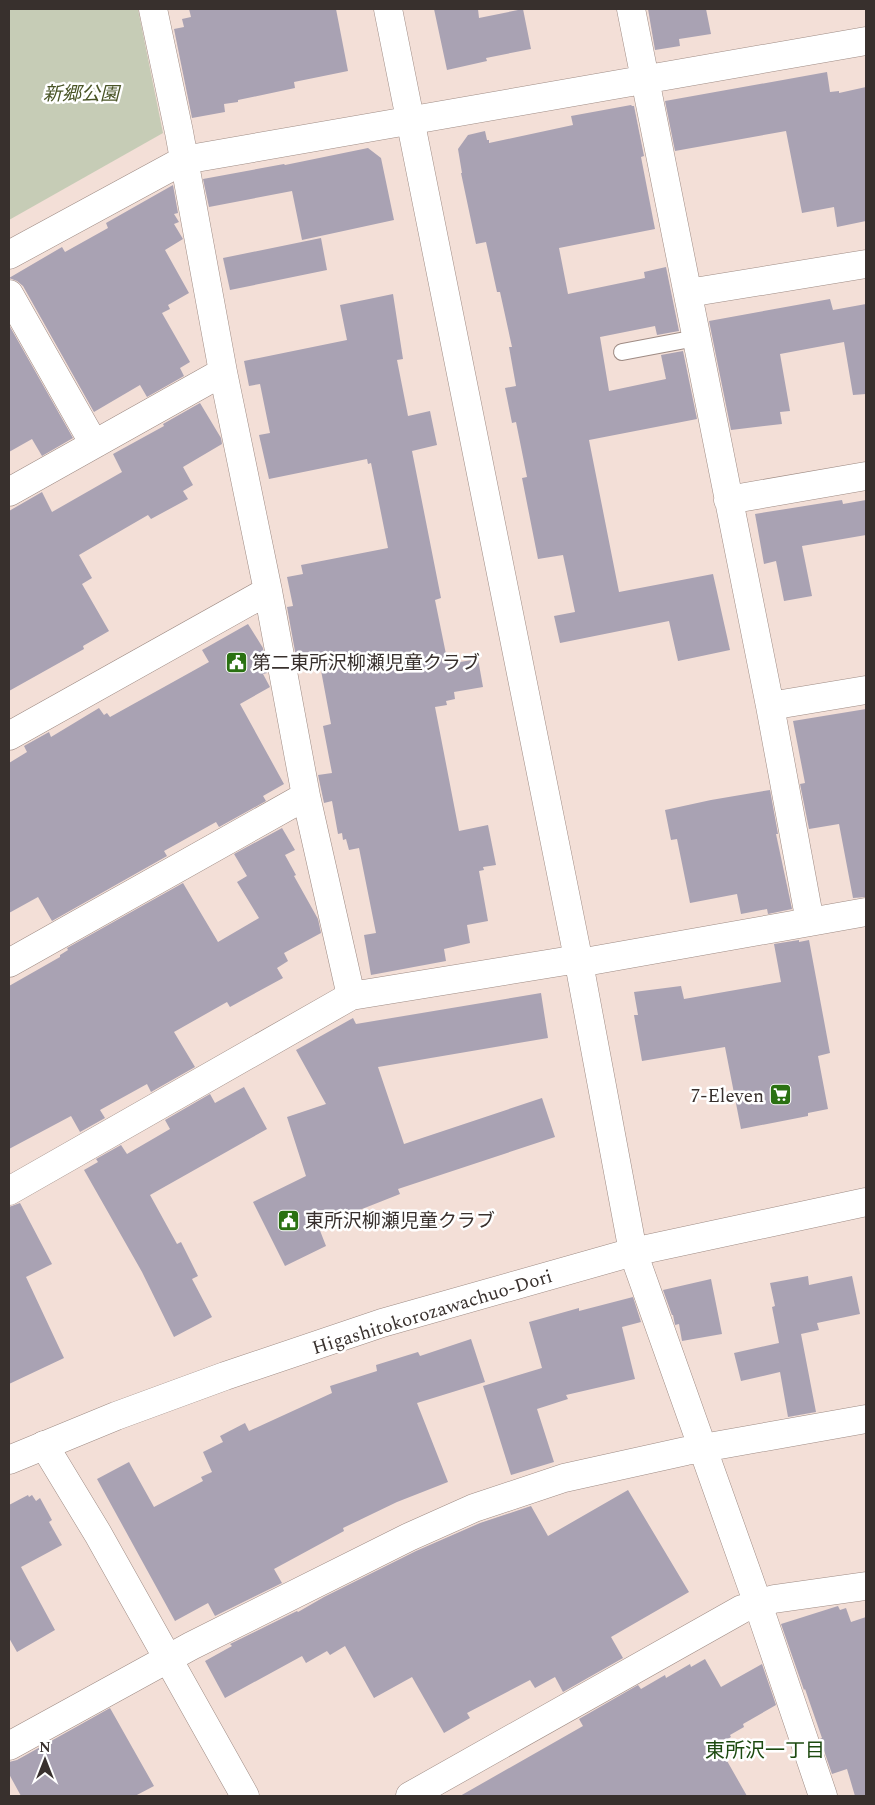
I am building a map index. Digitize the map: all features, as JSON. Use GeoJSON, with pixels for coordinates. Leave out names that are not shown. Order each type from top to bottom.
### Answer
{"type":"FeatureCollection","features":[{"type":"Feature","properties":{"kind":"street"},"geometry":{"type":"LineString","coordinates":[[153,9],[184,160],[223,372],[268,591],[306,796],[351,996]]}},
{"type":"Feature","properties":{"kind":"street"},"geometry":{"type":"LineString","coordinates":[[388,9],[579,961],[633,1252],[701,1448],[758,1604],[823,1796]]}},
{"type":"Feature","properties":{"kind":"street"},"geometry":{"type":"LineString","coordinates":[[631,9],[770,706],[810,922]]}},
{"type":"Feature","properties":{"kind":"street"},"geometry":{"type":"LineString","coordinates":[[9,255],[184,160],[409,119],[866,41]]}},
{"type":"Feature","properties":{"kind":"street"},"geometry":{"type":"LineString","coordinates":[[688,294],[866,264]]}},
{"type":"Feature","properties":{"kind":"street"},"geometry":{"type":"LineString","coordinates":[[9,294],[94,444]]}},
{"type":"Feature","properties":{"kind":"street"},"geometry":{"type":"LineString","coordinates":[[9,492],[223,372]]}},
{"type":"Feature","properties":{"kind":"street"},"geometry":{"type":"LineString","coordinates":[[728,500],[866,476]]}},
{"type":"Feature","properties":{"kind":"street"},"geometry":{"type":"LineString","coordinates":[[9,736],[268,591]]}},
{"type":"Feature","properties":{"kind":"street"},"geometry":{"type":"LineString","coordinates":[[770,706],[866,690]]}},
{"type":"Feature","properties":{"kind":"street"},"geometry":{"type":"LineString","coordinates":[[9,963],[306,796]]}},
{"type":"Feature","properties":{"kind":"street"},"geometry":{"type":"LineString","coordinates":[[9,1190],[351,996],[579,961],[866,912]]}},
{"type":"Feature","properties":{"kind":"street","name":"Higashitokorozawachuo-Dori"},"geometry":{"type":"LineString","coordinates":[[9,1460],[116,1416],[225,1376],[382,1323],[633,1252],[866,1202]]}},
{"type":"Feature","properties":{"kind":"street"},"geometry":{"type":"LineString","coordinates":[[9,1746],[167,1660],[409,1537],[474,1508],[564,1478],[701,1448],[866,1419]]}},
{"type":"Feature","properties":{"kind":"street"},"geometry":{"type":"LineString","coordinates":[[44,1445],[98,1534],[245,1796]]}},
{"type":"Feature","properties":{"kind":"street"},"geometry":{"type":"LineString","coordinates":[[410,1796],[742,1609],[774,1599],[866,1586]]}},
{"type":"Feature","properties":{"kind":"lane"},"geometry":{"type":"LineString","coordinates":[[622,352],[696,338]]}},
{"type":"Feature","properties":{"kind":"green space","name":"新郷公園"},"geometry":{"type":"Polygon","coordinates":[[[9,9],[138,9],[163,133],[9,220],[9,9]]]}},
{"type":"Feature","properties":{"kind":"building"},"geometry":{"type":"Polygon","coordinates":[[[189,9],[336,9],[348,71],[294,82],[295,88],[224,104],[225,112],[192,118],[174,29],[184,27],[182,19],[191,17],[189,9]]]}},
{"type":"Feature","properties":{"kind":"building"},"geometry":{"type":"Polygon","coordinates":[[[434,9],[478,9],[479,18],[523,9],[531,49],[486,58],[487,61],[447,70],[434,9]]]}},
{"type":"Feature","properties":{"kind":"building"},"geometry":{"type":"Polygon","coordinates":[[[648,9],[706,9],[711,34],[679,39],[680,46],[655,50],[648,9]]]}},
{"type":"Feature","properties":{"kind":"building"},"geometry":{"type":"Polygon","coordinates":[[[827,72],[830,92],[839,91],[839,93],[866,87],[866,221],[837,227],[834,207],[802,213],[786,131],[675,151],[665,101],[827,72]]]}},
{"type":"Feature","properties":{"kind":"building"},"geometry":{"type":"Polygon","coordinates":[[[634,106],[644,156],[641,157],[655,229],[559,248],[568,294],[645,278],[644,272],[666,267],[679,331],[657,335],[655,326],[600,337],[609,391],[666,379],[661,355],[683,351],[697,419],[589,440],[619,592],[713,574],[730,650],[678,661],[669,621],[560,643],[554,616],[575,612],[563,555],[538,559],[522,478],[527,477],[516,422],[512,423],[505,388],[516,386],[509,347],[512,347],[500,292],[497,292],[486,242],[476,244],[461,173],[458,149],[468,135],[485,131],[489,143],[573,125],[571,116],[634,106]]]}},
{"type":"Feature","properties":{"kind":"building"},"geometry":{"type":"Polygon","coordinates":[[[368,148],[381,158],[394,220],[302,240],[292,191],[209,207],[203,179],[368,148]]]}},
{"type":"Feature","properties":{"kind":"building"},"geometry":{"type":"Polygon","coordinates":[[[173,185],[178,213],[174,214],[179,222],[174,224],[183,239],[165,250],[189,293],[168,305],[170,309],[162,313],[190,362],[180,368],[184,376],[147,397],[140,385],[94,412],[23,286],[9,278],[62,247],[65,252],[108,228],[106,223],[173,185]]]}},
{"type":"Feature","properties":{"kind":"building"},"geometry":{"type":"Polygon","coordinates":[[[321,238],[327,270],[230,290],[223,258],[321,238]]]}},
{"type":"Feature","properties":{"kind":"building"},"geometry":{"type":"Polygon","coordinates":[[[393,294],[403,359],[397,360],[408,416],[430,411],[437,445],[412,451],[441,598],[435,600],[448,664],[478,659],[483,687],[454,692],[455,699],[446,701],[447,705],[435,707],[459,831],[488,825],[496,865],[483,867],[484,870],[479,871],[488,921],[467,925],[470,943],[444,949],[446,961],[371,975],[364,935],[376,933],[359,848],[349,850],[346,839],[343,840],[342,833],[338,834],[332,801],[324,803],[318,775],[332,773],[323,726],[331,724],[320,665],[298,668],[287,607],[293,606],[287,577],[303,574],[301,565],[388,548],[371,463],[368,464],[367,459],[269,479],[259,435],[270,433],[260,384],[249,386],[244,361],[347,340],[340,305],[393,294]]]}},
{"type":"Feature","properties":{"kind":"building"},"geometry":{"type":"Polygon","coordinates":[[[830,299],[833,310],[866,304],[866,394],[853,395],[844,342],[780,354],[790,411],[780,412],[782,424],[731,430],[709,321],[830,299]]]}},
{"type":"Feature","properties":{"kind":"building"},"geometry":{"type":"Polygon","coordinates":[[[9,325],[73,438],[42,456],[32,439],[9,452],[9,325]]]}},
{"type":"Feature","properties":{"kind":"building"},"geometry":{"type":"Polygon","coordinates":[[[200,403],[221,438],[222,444],[183,467],[193,485],[183,491],[188,499],[151,519],[148,515],[79,555],[92,578],[82,584],[109,631],[83,646],[84,649],[9,691],[9,511],[42,492],[52,512],[122,472],[113,454],[164,426],[163,424],[200,403]]]}},
{"type":"Feature","properties":{"kind":"building"},"geometry":{"type":"Polygon","coordinates":[[[842,500],[843,504],[866,500],[866,535],[802,546],[812,596],[784,601],[776,561],[764,564],[755,514],[842,500]]]}},
{"type":"Feature","properties":{"kind":"building"},"geometry":{"type":"Polygon","coordinates":[[[248,624],[263,648],[267,673],[263,674],[270,687],[240,704],[284,784],[263,796],[266,801],[219,827],[216,822],[164,851],[167,856],[52,921],[38,897],[9,913],[9,763],[27,752],[24,746],[49,732],[51,737],[99,708],[104,715],[107,713],[110,717],[209,662],[202,650],[248,624]]]}},
{"type":"Feature","properties":{"kind":"building"},"geometry":{"type":"Polygon","coordinates":[[[866,709],[866,897],[853,898],[839,824],[809,829],[800,784],[805,783],[793,721],[866,709]]]}},
{"type":"Feature","properties":{"kind":"building"},"geometry":{"type":"Polygon","coordinates":[[[770,790],[778,834],[776,834],[792,909],[768,914],[767,909],[741,914],[737,894],[690,903],[677,839],[671,840],[665,810],[770,790]]]}},
{"type":"Feature","properties":{"kind":"building"},"geometry":{"type":"Polygon","coordinates":[[[282,828],[295,850],[285,855],[296,875],[294,876],[318,919],[321,933],[284,953],[288,961],[277,968],[283,978],[230,1007],[227,1002],[174,1032],[195,1067],[151,1092],[147,1084],[100,1110],[105,1118],[80,1132],[71,1116],[9,1149],[9,986],[60,957],[60,955],[68,950],[67,948],[183,883],[218,942],[259,918],[237,882],[247,876],[234,854],[282,828]]]}},
{"type":"Feature","properties":{"kind":"building"},"geometry":{"type":"Polygon","coordinates":[[[799,940],[799,942],[809,940],[830,1053],[818,1056],[828,1109],[808,1113],[808,1116],[741,1129],[725,1047],[642,1061],[634,1015],[638,1015],[634,992],[681,986],[684,999],[781,982],[774,944],[799,940]]]}},
{"type":"Feature","properties":{"kind":"building"},"geometry":{"type":"Polygon","coordinates":[[[541,993],[548,1038],[378,1067],[404,1144],[542,1098],[555,1137],[398,1189],[400,1194],[357,1211],[359,1216],[319,1228],[326,1246],[285,1266],[253,1202],[306,1176],[287,1117],[326,1104],[296,1050],[353,1018],[356,1024],[541,993]]]}},
{"type":"Feature","properties":{"kind":"building"},"geometry":{"type":"Polygon","coordinates":[[[244,1087],[267,1129],[150,1195],[177,1244],[181,1242],[198,1276],[192,1279],[212,1317],[174,1337],[142,1272],[84,1170],[98,1162],[96,1159],[121,1145],[127,1154],[170,1129],[165,1120],[210,1094],[215,1103],[244,1087]]]}},
{"type":"Feature","properties":{"kind":"building"},"geometry":{"type":"Polygon","coordinates":[[[20,1203],[52,1264],[26,1277],[64,1358],[9,1384],[9,1207],[20,1203]]]}},
{"type":"Feature","properties":{"kind":"building"},"geometry":{"type":"Polygon","coordinates":[[[808,1276],[809,1285],[852,1276],[860,1314],[817,1323],[819,1330],[801,1334],[816,1412],[788,1417],[780,1372],[741,1381],[734,1353],[779,1343],[772,1307],[775,1306],[770,1283],[808,1276]]]}},
{"type":"Feature","properties":{"kind":"building"},"geometry":{"type":"Polygon","coordinates":[[[711,1279],[722,1334],[682,1341],[679,1324],[675,1325],[663,1290],[711,1279]]]}},
{"type":"Feature","properties":{"kind":"building"},"geometry":{"type":"Polygon","coordinates":[[[633,1297],[641,1322],[622,1327],[635,1379],[566,1395],[568,1399],[537,1409],[554,1462],[511,1475],[483,1386],[542,1368],[529,1322],[579,1308],[579,1311],[633,1297]]]}},
{"type":"Feature","properties":{"kind":"building"},"geometry":{"type":"Polygon","coordinates":[[[471,1339],[485,1382],[417,1403],[448,1482],[397,1502],[343,1528],[344,1531],[274,1569],[282,1583],[215,1616],[208,1603],[175,1621],[97,1479],[129,1462],[154,1507],[203,1481],[201,1477],[212,1472],[203,1452],[223,1442],[220,1436],[245,1423],[249,1431],[332,1393],[330,1386],[377,1371],[376,1365],[418,1352],[420,1356],[471,1339]]]}},
{"type":"Feature","properties":{"kind":"building"},"geometry":{"type":"Polygon","coordinates":[[[628,1490],[689,1592],[611,1637],[623,1658],[563,1692],[555,1677],[535,1688],[530,1680],[467,1713],[470,1718],[444,1733],[412,1677],[374,1698],[345,1646],[330,1655],[327,1651],[306,1663],[302,1656],[225,1698],[205,1661],[232,1646],[230,1644],[298,1612],[416,1551],[480,1523],[531,1506],[548,1536],[628,1490]]]}},
{"type":"Feature","properties":{"kind":"building"},"geometry":{"type":"Polygon","coordinates":[[[28,1495],[29,1497],[32,1495],[36,1501],[40,1498],[52,1520],[49,1522],[62,1545],[21,1567],[55,1630],[17,1652],[9,1638],[9,1505],[28,1495]]]}},
{"type":"Feature","properties":{"kind":"building"},"geometry":{"type":"Polygon","coordinates":[[[838,1606],[840,1610],[846,1608],[851,1622],[866,1617],[866,1796],[855,1796],[847,1769],[832,1774],[820,1739],[822,1738],[781,1624],[838,1606]]]}},
{"type":"Feature","properties":{"kind":"building"},"geometry":{"type":"Polygon","coordinates":[[[705,1659],[721,1687],[762,1664],[776,1705],[743,1724],[744,1727],[718,1745],[747,1796],[460,1796],[583,1726],[579,1719],[638,1685],[641,1689],[665,1675],[666,1678],[690,1664],[691,1667],[705,1659]]]}},
{"type":"Feature","properties":{"kind":"building"},"geometry":{"type":"Polygon","coordinates":[[[110,1708],[154,1786],[135,1796],[21,1796],[9,1774],[9,1762],[17,1760],[110,1708]]]}},
{"type":"Feature","properties":{"kind":"place","name":"第二東所沢柳瀬児童クラブ"},"geometry":{"type":"Point","coordinates":[236,662]}},
{"type":"Feature","properties":{"kind":"place","name":"7-Eleven"},"geometry":{"type":"Point","coordinates":[780,1095]}},
{"type":"Feature","properties":{"kind":"place","name":"東所沢柳瀬児童クラブ"},"geometry":{"type":"Point","coordinates":[289,1220]}},
{"type":"Feature","properties":{"kind":"district","name":"東所沢一丁目"},"geometry":{"type":"Point","coordinates":[765,1750]}}]}
